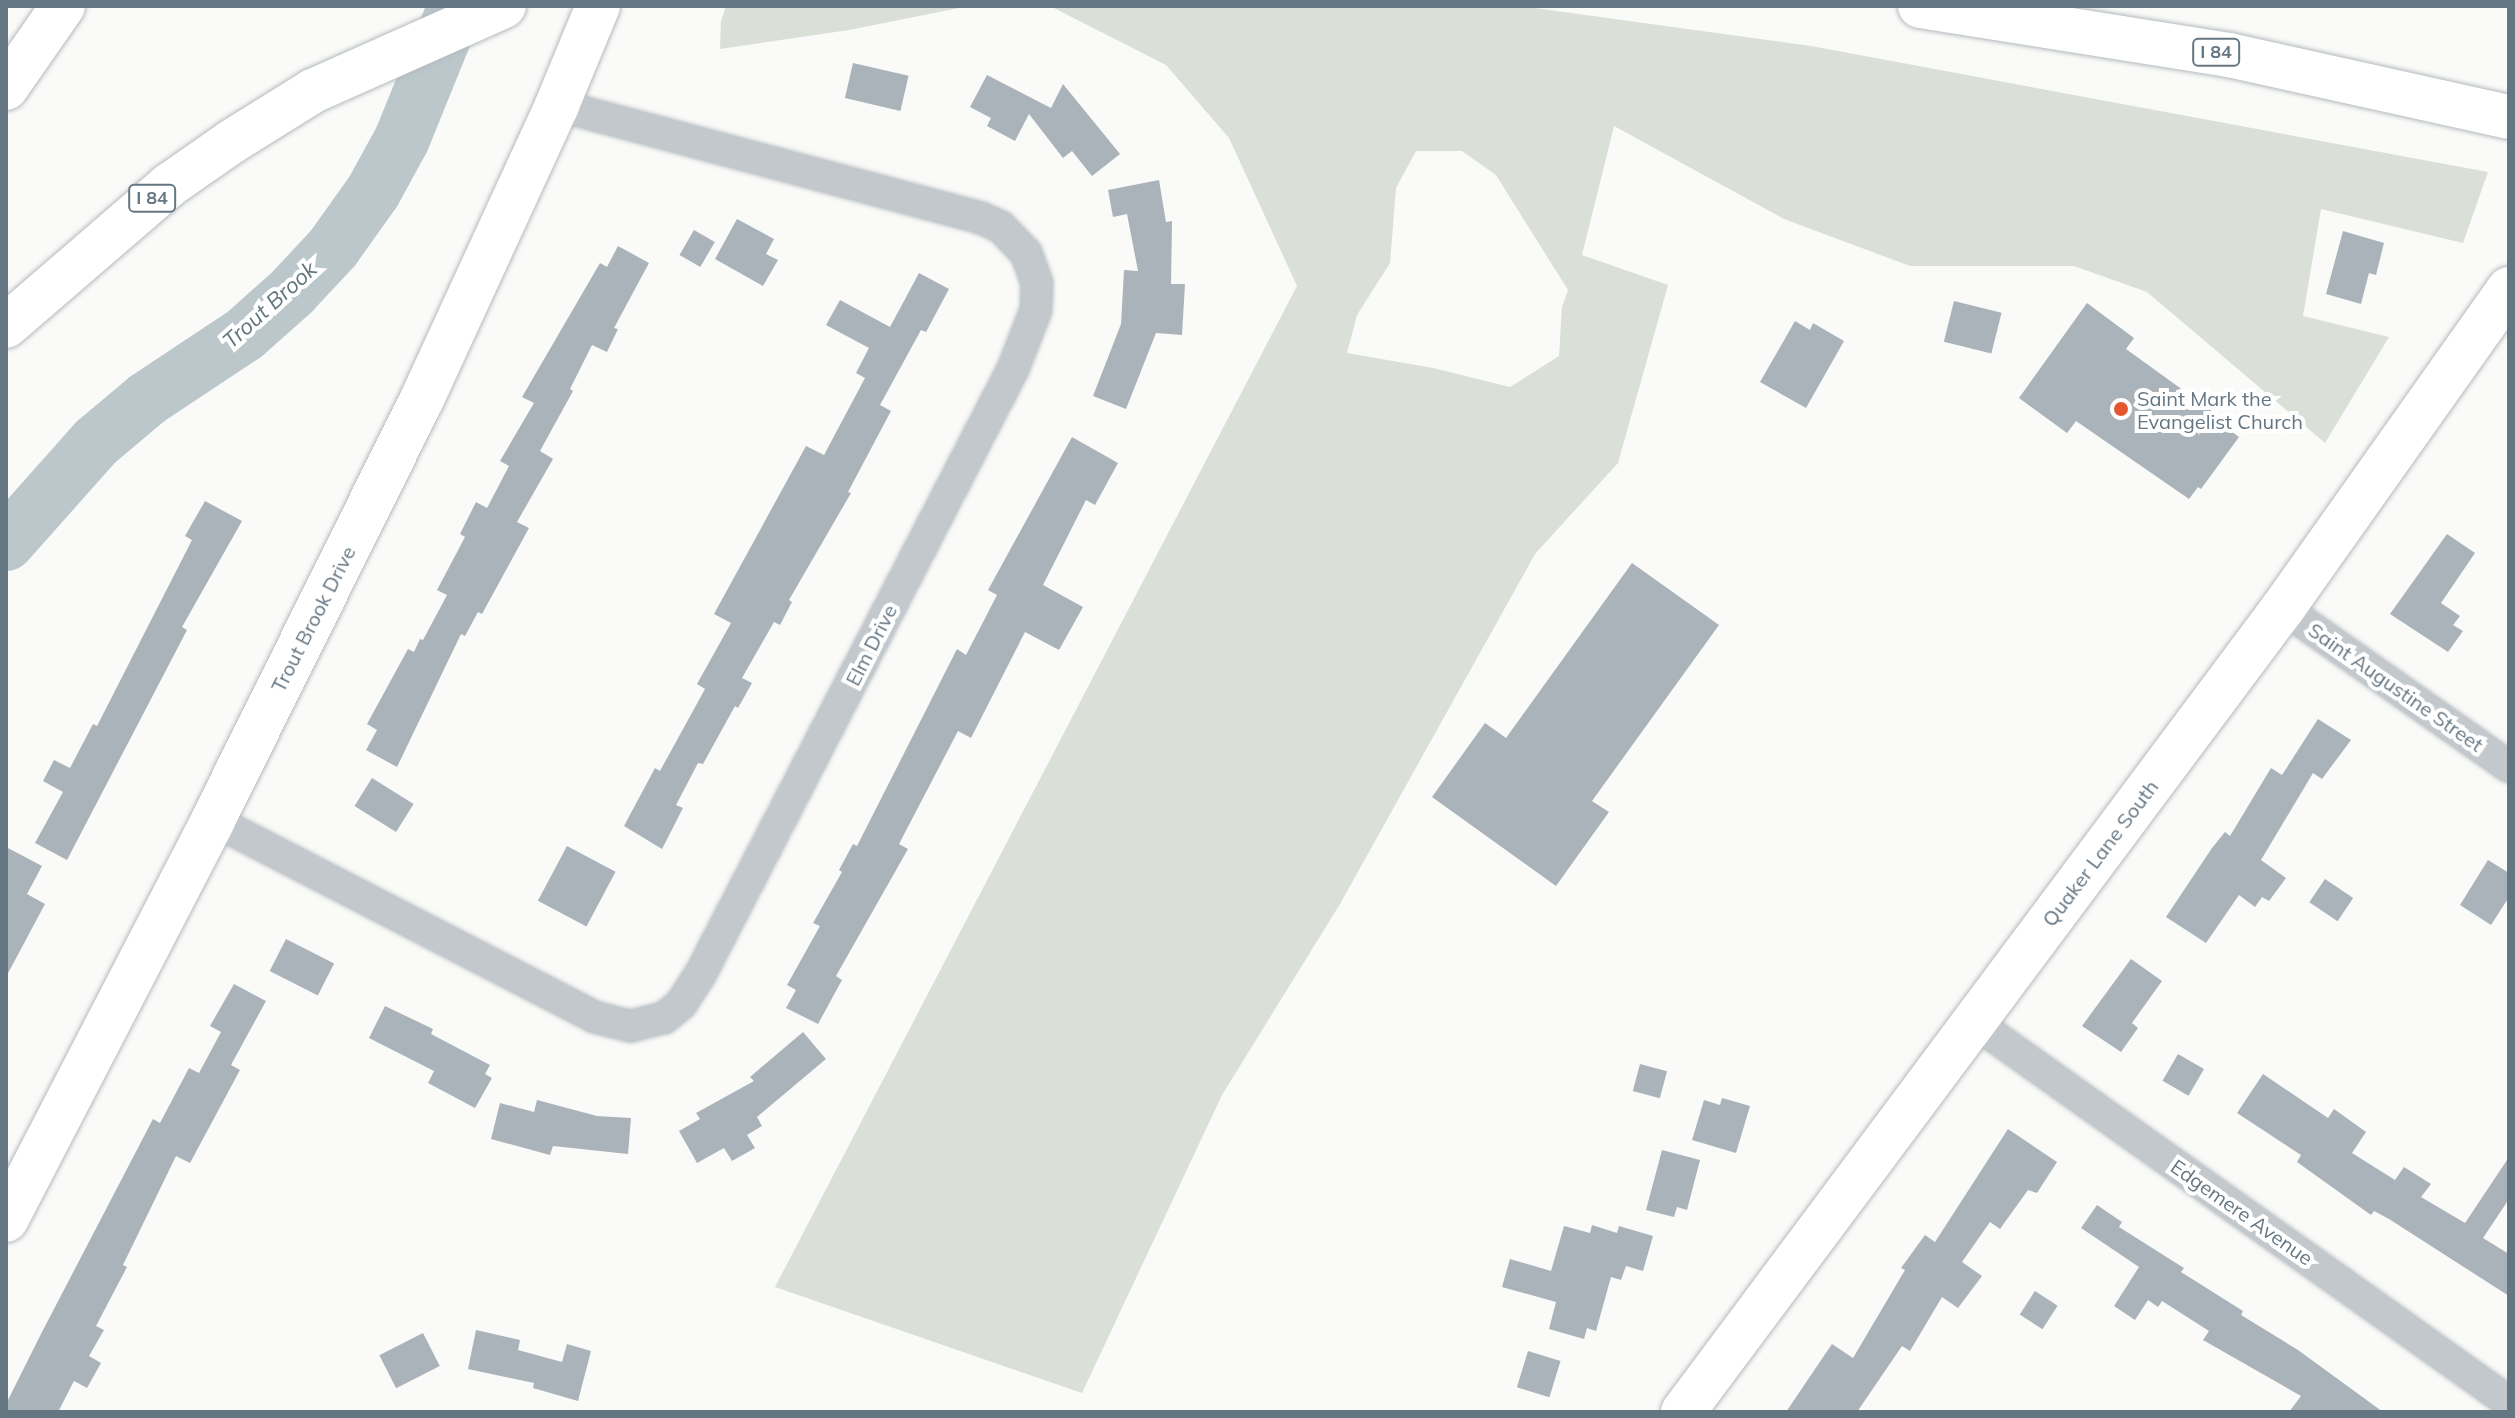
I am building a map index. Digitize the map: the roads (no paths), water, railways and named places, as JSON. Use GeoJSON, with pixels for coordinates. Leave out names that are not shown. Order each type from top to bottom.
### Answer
{"type":"FeatureCollection","features":[{"type":"Feature","properties":{"kind":"main road"},"geometry":{"type":"LineString","coordinates":[[6,88],[63,6]]}},
{"type":"Feature","properties":{"kind":"main road","name":"I 84"},"geometry":{"type":"LineString","coordinates":[[6,326],[168,186],[313,91],[504,6]]}},
{"type":"Feature","properties":{"kind":"main road","name":"Trout Brook Drive"},"geometry":{"type":"LineString","coordinates":[[6,1220],[213,820],[415,413],[557,105],[598,6]]}},
{"type":"Feature","properties":{"kind":"main road","name":"I 84"},"geometry":{"type":"LineString","coordinates":[[1920,6],[2229,55],[2415,93],[2509,117]]}},
{"type":"Feature","properties":{"kind":"main road","name":"Quaker Lane South"},"geometry":{"type":"LineString","coordinates":[[1683,1412],[2283,608],[2509,289]]}},
{"type":"Feature","properties":{"kind":"street","name":"Elm Drive"},"geometry":{"type":"LineString","coordinates":[[213,820],[594,1017],[631,1026],[664,1018],[681,1004],[701,973],[1013,369],[1036,310],[1037,283],[1026,253],[1001,227],[981,218],[557,105]]}},
{"type":"Feature","properties":{"kind":"street","name":"Saint Augustine Street"},"geometry":{"type":"LineString","coordinates":[[2283,608],[2509,767]]}},
{"type":"Feature","properties":{"kind":"street","name":"Edgemere Avenue"},"geometry":{"type":"LineString","coordinates":[[1974,1022],[2509,1402]]}},
{"type":"Feature","properties":{"kind":"waterway","name":"Trout Brook"},"geometry":{"type":"LineString","coordinates":[[6,543],[96,442],[147,399],[245,334],[292,292],[333,248],[373,192],[402,139],[456,6]]}},
{"type":"Feature","properties":{"kind":"place","name":"Saint Mark the Evangelist Church"},"geometry":{"type":"Point","coordinates":[2121,409]}}]}
